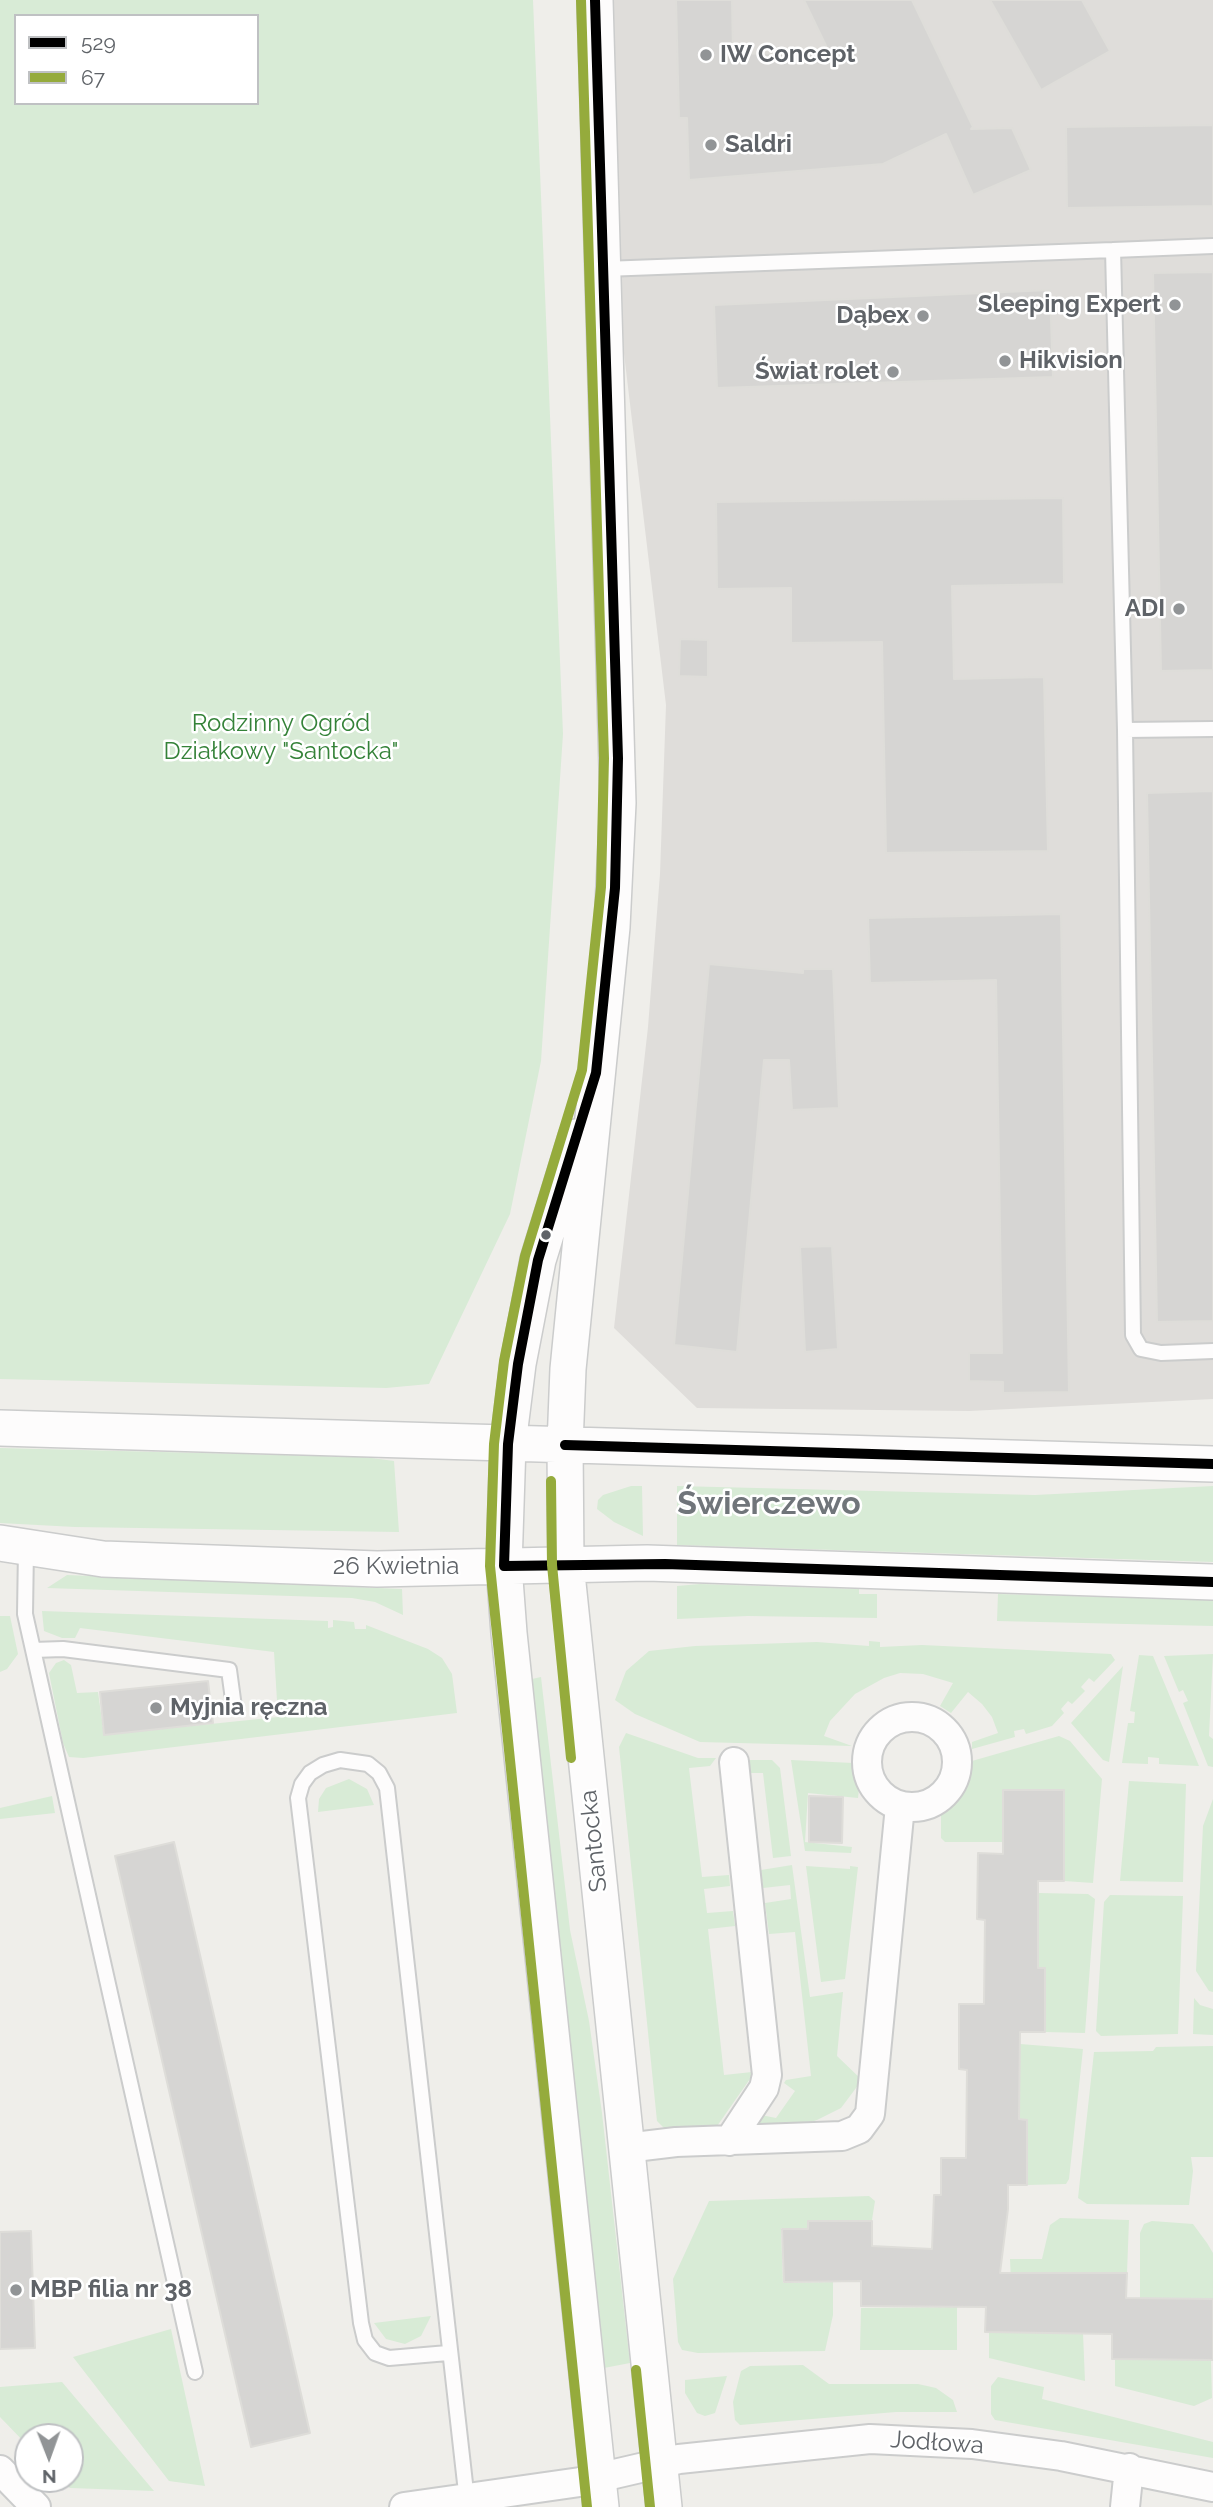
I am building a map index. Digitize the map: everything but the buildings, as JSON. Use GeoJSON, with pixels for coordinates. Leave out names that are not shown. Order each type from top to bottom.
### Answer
{"type":"FeatureCollection","features":[{"type":"Feature","properties":{"kind":"street","name":"Santocka"},"geometry":{"type":"LineString","coordinates":[[595,0],[618,803],[612,927],[568,1369],[565,1445],[566,1564],[664,2507]]}},
{"type":"Feature","properties":{"kind":"street","name":"Santocka"},"geometry":{"type":"LineString","coordinates":[[596,1073],[538,1259],[518,1364],[508,1444],[504,1566],[599,2493]]}},
{"type":"Feature","properties":{"kind":"street"},"geometry":{"type":"LineString","coordinates":[[0,1428],[1213,1464]]}},
{"type":"Feature","properties":{"kind":"street","name":"26 Kwietnia"},"geometry":{"type":"LineString","coordinates":[[13,1545],[103,1559],[377,1569],[665,1564],[1213,1581]]}},
{"type":"Feature","properties":{"kind":"street"},"geometry":{"type":"LineString","coordinates":[[729,2141],[764,2088],[767,2075],[734,1762]]}},
{"type":"Feature","properties":{"kind":"street"},"geometry":{"type":"LineString","coordinates":[[626,2148],[842,2136],[859,2129],[870,2114],[900,1806]]}},
{"type":"Feature","properties":{"kind":"street","name":"Jodłowa"},"geometry":{"type":"LineString","coordinates":[[659,2464],[713,2454],[909,2439],[982,2445],[1129,2468],[1213,2487]]}},
{"type":"Feature","properties":{"kind":"street"},"geometry":{"type":"LineString","coordinates":[[404,2507],[599,2493],[659,2464]]}},
{"type":"Feature","properties":{"kind":"street"},"geometry":{"type":"LineString","coordinates":[[1125,2507],[1129,2468]]}},
{"type":"Feature","properties":{"kind":"street"},"geometry":{"type":"LineString","coordinates":[[0,2470],[36,2507]]}},
{"type":"Feature","properties":{"kind":"lane"},"geometry":{"type":"LineString","coordinates":[[604,269],[1213,246]]}},
{"type":"Feature","properties":{"kind":"lane"},"geometry":{"type":"LineString","coordinates":[[1113,250],[1125,730],[1133,1335],[1141,1349],[1161,1353],[1213,1351]]}},
{"type":"Feature","properties":{"kind":"lane"},"geometry":{"type":"LineString","coordinates":[[1125,730],[1213,729]]}},
{"type":"Feature","properties":{"kind":"lane"},"geometry":{"type":"LineString","coordinates":[[13,1545],[33,1650],[195,2372]]}},
{"type":"Feature","properties":{"kind":"lane"},"geometry":{"type":"LineString","coordinates":[[33,1650],[63,1649],[229,1670],[234,1707]]}},
{"type":"Feature","properties":{"kind":"lane"},"geometry":{"type":"LineString","coordinates":[[448,2353],[388,2358],[375,2353],[361,2323],[298,1798],[302,1784],[310,1773],[323,1765],[340,1760],[368,1764],[379,1773],[387,1788],[448,2353],[467,2504]]}},
{"type":"Feature","properties":{"kind":"shaded area"},"geometry":{"type":"Polygon","coordinates":[[[607,0],[1213,0],[1213,1399],[969,1411],[697,1408],[614,1328],[648,1027],[660,874],[666,705],[617,295],[607,0]]]}},
{"type":"Feature","properties":{"kind":"green space","name":"Rodzinny Ogród Działkowy \"Santocka\""},"geometry":{"type":"Polygon","coordinates":[[[0,0],[533,0],[563,734],[541,1061],[510,1214],[429,1384],[386,1388],[0,1379],[0,0]]]}},
{"type":"Feature","properties":{"kind":"green space"},"geometry":{"type":"Polygon","coordinates":[[[0,1448],[364,1457],[394,1461],[399,1532],[75,1527],[0,1523],[0,1448]]]}},
{"type":"Feature","properties":{"kind":"green space"},"geometry":{"type":"Polygon","coordinates":[[[631,1486],[642,1486],[643,1536],[614,1522],[597,1509],[598,1500],[603,1495],[631,1486]]]}},
{"type":"Feature","properties":{"kind":"green space"},"geometry":{"type":"Polygon","coordinates":[[[677,1486],[1035,1495],[1213,1486],[1213,1562],[677,1545],[677,1486]]]}},
{"type":"Feature","properties":{"kind":"green space"},"geometry":{"type":"Polygon","coordinates":[[[67,1575],[402,1589],[403,1615],[375,1602],[352,1598],[47,1588],[67,1575]]]}},
{"type":"Feature","properties":{"kind":"green space"},"geometry":{"type":"Polygon","coordinates":[[[700,1584],[859,1589],[859,1594],[877,1594],[877,1618],[748,1616],[677,1619],[677,1586],[700,1584]]]}},
{"type":"Feature","properties":{"kind":"green space"},"geometry":{"type":"Polygon","coordinates":[[[998,1594],[1213,1600],[1213,1626],[997,1621],[998,1594]]]}},
{"type":"Feature","properties":{"kind":"green space"},"geometry":{"type":"Polygon","coordinates":[[[42,1611],[328,1621],[328,1628],[333,1627],[333,1620],[354,1622],[355,1629],[366,1629],[366,1625],[428,1649],[442,1658],[452,1674],[457,1713],[83,1758],[69,1757],[63,1743],[49,1673],[56,1663],[64,1660],[71,1665],[77,1693],[98,1692],[104,1735],[278,1717],[274,1652],[80,1628],[75,1638],[62,1638],[44,1631],[42,1611]]]}},
{"type":"Feature","properties":{"kind":"green space"},"geometry":{"type":"Polygon","coordinates":[[[0,1616],[10,1616],[18,1654],[7,1669],[0,1672],[0,1616]]]}},
{"type":"Feature","properties":{"kind":"green space"},"geometry":{"type":"Polygon","coordinates":[[[869,1641],[880,1642],[880,1647],[922,1645],[1111,1654],[1115,1660],[1094,1682],[1089,1678],[1081,1687],[1085,1691],[1072,1704],[1068,1701],[1061,1709],[1064,1713],[1052,1726],[1026,1734],[1024,1729],[1014,1731],[1015,1737],[972,1749],[972,1742],[998,1733],[992,1717],[968,1692],[951,1713],[940,1706],[953,1683],[923,1674],[900,1673],[884,1678],[855,1694],[830,1721],[824,1736],[852,1746],[700,1742],[635,1714],[615,1700],[626,1671],[649,1651],[695,1646],[817,1642],[869,1646],[869,1641]]]}},
{"type":"Feature","properties":{"kind":"green space"},"geometry":{"type":"Polygon","coordinates":[[[1213,1654],[1209,1736],[1213,1739],[1213,1767],[1208,1766],[1183,1703],[1188,1701],[1183,1690],[1179,1692],[1164,1656],[1213,1654]]]}},
{"type":"Feature","properties":{"kind":"green space"},"geometry":{"type":"Polygon","coordinates":[[[1139,1655],[1153,1656],[1199,1766],[1159,1764],[1159,1758],[1148,1757],[1148,1764],[1122,1763],[1128,1723],[1134,1723],[1135,1712],[1130,1711],[1139,1655]]]}},
{"type":"Feature","properties":{"kind":"green space"},"geometry":{"type":"Polygon","coordinates":[[[1123,1666],[1109,1762],[1103,1760],[1071,1723],[1123,1666]]]}},
{"type":"Feature","properties":{"kind":"green space"},"geometry":{"type":"Polygon","coordinates":[[[541,1677],[570,1930],[589,2021],[602,2113],[630,2363],[604,2368],[532,1679],[541,1677]]]}},
{"type":"Feature","properties":{"kind":"green space"},"geometry":{"type":"Polygon","coordinates":[[[626,1733],[698,1758],[716,1758],[710,1766],[689,1768],[702,1877],[729,1875],[730,1886],[704,1889],[707,1913],[733,1911],[735,1926],[708,1929],[724,2075],[752,2072],[752,2076],[715,2129],[666,2130],[657,2121],[619,1747],[626,1733]]]}},
{"type":"Feature","properties":{"kind":"green space"},"geometry":{"type":"Polygon","coordinates":[[[1059,1736],[1070,1741],[1102,1779],[1093,1883],[1064,1881],[1064,1790],[1003,1790],[1003,1842],[945,1842],[941,1838],[941,1814],[957,1802],[965,1789],[972,1761],[1059,1736]]]}},
{"type":"Feature","properties":{"kind":"green space"},"geometry":{"type":"Polygon","coordinates":[[[747,1760],[772,1760],[780,1768],[791,1856],[773,1858],[763,1773],[749,1773],[747,1760]]]}},
{"type":"Feature","properties":{"kind":"green space"},"geometry":{"type":"Polygon","coordinates":[[[791,1760],[853,1763],[859,1789],[858,1798],[808,1793],[805,1842],[852,1847],[851,1853],[805,1851],[791,1760]]]}},
{"type":"Feature","properties":{"kind":"green space"},"geometry":{"type":"Polygon","coordinates":[[[349,1779],[367,1789],[374,1805],[318,1812],[319,1799],[326,1788],[349,1779]]]}},
{"type":"Feature","properties":{"kind":"green space"},"geometry":{"type":"Polygon","coordinates":[[[1129,1781],[1186,1784],[1183,1882],[1120,1881],[1129,1781]]]}},
{"type":"Feature","properties":{"kind":"green space"},"geometry":{"type":"Polygon","coordinates":[[[52,1796],[55,1813],[0,1819],[0,1808],[52,1796]]]}},
{"type":"Feature","properties":{"kind":"green space"},"geometry":{"type":"Polygon","coordinates":[[[1213,1799],[1213,1992],[1209,1991],[1196,1971],[1203,1826],[1213,1799]]]}},
{"type":"Feature","properties":{"kind":"green space"},"geometry":{"type":"Polygon","coordinates":[[[792,1865],[810,1997],[843,1992],[837,2056],[862,2080],[841,2108],[817,2120],[805,2124],[757,2126],[761,2115],[776,2118],[795,2091],[784,2083],[786,2080],[811,2076],[795,1932],[769,1934],[765,1903],[791,1899],[790,1885],[763,1888],[761,1870],[792,1865]]]}},
{"type":"Feature","properties":{"kind":"green space"},"geometry":{"type":"Polygon","coordinates":[[[806,1866],[850,1869],[850,1866],[858,1867],[845,1979],[821,1982],[806,1866]]]}},
{"type":"Feature","properties":{"kind":"green space"},"geometry":{"type":"Polygon","coordinates":[[[1038,1893],[1088,1894],[1095,1899],[1085,2033],[1045,2032],[1045,1969],[1038,1968],[1038,1893]]]}},
{"type":"Feature","properties":{"kind":"green space"},"geometry":{"type":"Polygon","coordinates":[[[1110,1895],[1183,1896],[1178,2034],[1101,2036],[1096,2031],[1104,1902],[1110,1895]]]}},
{"type":"Feature","properties":{"kind":"green space"},"geometry":{"type":"Polygon","coordinates":[[[1194,1998],[1200,2005],[1213,2009],[1213,2035],[1193,2034],[1194,1998]]]}},
{"type":"Feature","properties":{"kind":"green space"},"geometry":{"type":"Polygon","coordinates":[[[1020,2044],[1083,2049],[1069,2179],[1066,2184],[1027,2185],[1027,2120],[1019,2119],[1020,2044]]]}},
{"type":"Feature","properties":{"kind":"green space"},"geometry":{"type":"Polygon","coordinates":[[[1213,2046],[1213,2157],[1191,2157],[1193,2171],[1189,2205],[1087,2204],[1078,2198],[1094,2052],[1213,2046]]]}},
{"type":"Feature","properties":{"kind":"green space"},"geometry":{"type":"Polygon","coordinates":[[[869,2196],[875,2201],[872,2220],[808,2220],[807,2228],[781,2228],[783,2283],[833,2282],[833,2315],[825,2351],[698,2353],[682,2350],[678,2342],[673,2279],[709,2201],[869,2196]]]}},
{"type":"Feature","properties":{"kind":"green space"},"geometry":{"type":"Polygon","coordinates":[[[1060,2218],[1129,2220],[1127,2273],[1061,2272],[1061,2281],[1011,2281],[1010,2259],[1042,2259],[1050,2225],[1060,2218]]]}},
{"type":"Feature","properties":{"kind":"green space"},"geometry":{"type":"Polygon","coordinates":[[[1152,2221],[1193,2224],[1213,2253],[1213,2299],[1189,2299],[1188,2308],[1140,2308],[1140,2233],[1144,2224],[1152,2221]]]}},
{"type":"Feature","properties":{"kind":"green space"},"geometry":{"type":"Polygon","coordinates":[[[957,2307],[957,2350],[860,2350],[861,2308],[957,2307]]]}},
{"type":"Feature","properties":{"kind":"green space"},"geometry":{"type":"Polygon","coordinates":[[[431,2316],[421,2336],[405,2344],[386,2339],[374,2323],[431,2316]]]}},
{"type":"Feature","properties":{"kind":"green space"},"geometry":{"type":"Polygon","coordinates":[[[171,2329],[205,2486],[169,2481],[73,2357],[171,2329]]]}},
{"type":"Feature","properties":{"kind":"green space"},"geometry":{"type":"Polygon","coordinates":[[[989,2332],[1083,2333],[1085,2381],[989,2358],[989,2332]]]}},
{"type":"Feature","properties":{"kind":"green space"},"geometry":{"type":"Polygon","coordinates":[[[1115,2359],[1211,2360],[1212,2398],[1194,2406],[1115,2386],[1115,2359]]]}},
{"type":"Feature","properties":{"kind":"green space"},"geometry":{"type":"Polygon","coordinates":[[[803,2365],[829,2384],[918,2384],[936,2388],[953,2400],[957,2412],[896,2412],[740,2425],[735,2420],[733,2402],[741,2371],[750,2366],[803,2365]]]}},
{"type":"Feature","properties":{"kind":"green space"},"geometry":{"type":"Polygon","coordinates":[[[727,2376],[715,2413],[705,2416],[697,2413],[685,2393],[685,2380],[727,2376]]]}},
{"type":"Feature","properties":{"kind":"green space"},"geometry":{"type":"Polygon","coordinates":[[[998,2377],[1044,2387],[1042,2399],[1213,2442],[1213,2458],[995,2420],[991,2414],[991,2386],[998,2377]]]}},
{"type":"Feature","properties":{"kind":"green space"},"geometry":{"type":"Polygon","coordinates":[[[62,2382],[154,2491],[84,2488],[84,2423],[14,2423],[14,2432],[0,2417],[0,2387],[62,2382]]]}},
{"type":"Feature","properties":{"kind":"transit line","name":"67"},"geometry":{"type":"LineString","coordinates":[[581,0],[604,758],[601,887],[582,1070],[525,1256],[504,1361],[494,1444],[490,1566],[587,2507]]}},
{"type":"Feature","properties":{"kind":"transit line","name":"529"},"geometry":{"type":"LineString","coordinates":[[504,1566],[508,1444],[518,1364],[538,1260],[596,1073],[615,888],[618,758],[595,0]]}},
{"type":"Feature","properties":{"kind":"transit line","name":"529"},"geometry":{"type":"LineString","coordinates":[[565,1445],[1213,1464]]}},
{"type":"Feature","properties":{"kind":"transit line","name":"67"},"geometry":{"type":"LineString","coordinates":[[551,1481],[552,1565],[571,1758]]}},
{"type":"Feature","properties":{"kind":"transit line","name":"529"},"geometry":{"type":"LineString","coordinates":[[504,1566],[665,1564],[1213,1582]]}},
{"type":"Feature","properties":{"kind":"transit line","name":"67"},"geometry":{"type":"LineString","coordinates":[[636,2370],[650,2507]]}},
{"type":"Feature","properties":{"kind":"place","name":"IW Concept"},"geometry":{"type":"Point","coordinates":[706,55]}},
{"type":"Feature","properties":{"kind":"place","name":"Saldri"},"geometry":{"type":"Point","coordinates":[711,145]}},
{"type":"Feature","properties":{"kind":"place","name":"Sleeping Expert"},"geometry":{"type":"Point","coordinates":[1175,305]}},
{"type":"Feature","properties":{"kind":"place","name":"Dąbex"},"geometry":{"type":"Point","coordinates":[923,316]}},
{"type":"Feature","properties":{"kind":"place","name":"Hikvision"},"geometry":{"type":"Point","coordinates":[1005,361]}},
{"type":"Feature","properties":{"kind":"place","name":"Świat rolet"},"geometry":{"type":"Point","coordinates":[893,372]}},
{"type":"Feature","properties":{"kind":"place","name":"ADI"},"geometry":{"type":"Point","coordinates":[1179,609]}},
{"type":"Feature","properties":{"kind":"place","name":"Myjnia ręczna"},"geometry":{"type":"Point","coordinates":[156,1708]}},
{"type":"Feature","properties":{"kind":"place","name":"MBP filia nr 38"},"geometry":{"type":"Point","coordinates":[16,2290]}},
{"type":"Feature","properties":{"kind":"district","name":"Świerczewo"},"geometry":{"type":"Point","coordinates":[769,1504]}}]}
